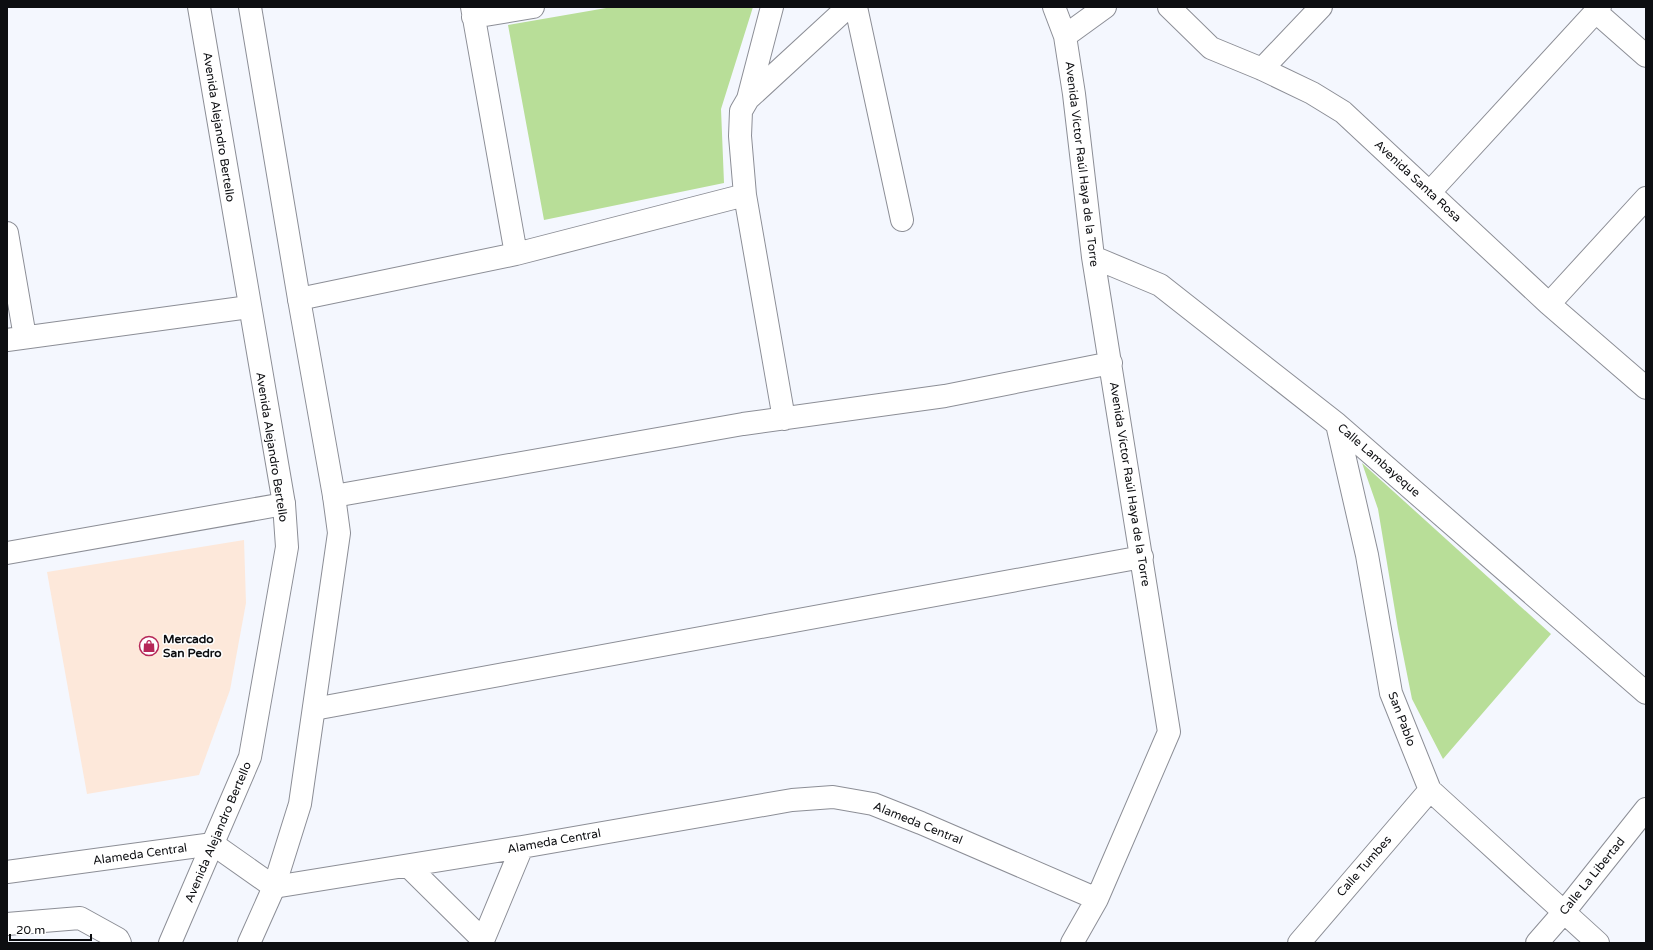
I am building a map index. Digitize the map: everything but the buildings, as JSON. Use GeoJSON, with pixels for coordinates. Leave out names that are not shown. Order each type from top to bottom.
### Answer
{"type":"FeatureCollection","features":[{"type":"Feature","properties":{"kind":"street","name":"Avenida Alejandro Bertello"},"geometry":{"type":"LineString","coordinates":[[170,943],[250,757],[287,547],[284,504],[249,307],[200,7]]}},
{"type":"Feature","properties":{"kind":"street"},"geometry":{"type":"LineString","coordinates":[[248,943],[274,887],[300,804],[339,533],[334,496],[250,7]]}},
{"type":"Feature","properties":{"kind":"street"},"geometry":{"type":"LineString","coordinates":[[516,254],[473,12],[533,7]]}},
{"type":"Feature","properties":{"kind":"street"},"geometry":{"type":"LineString","coordinates":[[772,7],[748,99],[741,111],[740,136],[745,195],[784,420]]}},
{"type":"Feature","properties":{"kind":"street"},"geometry":{"type":"LineString","coordinates":[[748,99],[848,7]]}},
{"type":"Feature","properties":{"kind":"street"},"geometry":{"type":"LineString","coordinates":[[856,7],[902,220]]}},
{"type":"Feature","properties":{"kind":"street","name":"Avenida Víctor Raúl Haya de la Torre"},"geometry":{"type":"LineString","coordinates":[[1054,7],[1064,36],[1074,94],[1093,257],[1169,732],[1097,899],[1072,943]]}},
{"type":"Feature","properties":{"kind":"street"},"geometry":{"type":"LineString","coordinates":[[1064,36],[1105,7]]}},
{"type":"Feature","properties":{"kind":"street","name":"Avenida Santa Rosa"},"geometry":{"type":"LineString","coordinates":[[1169,7],[1212,48],[1262,69],[1312,93],[1343,112],[1549,304],[1646,388]]}},
{"type":"Feature","properties":{"kind":"street"},"geometry":{"type":"LineString","coordinates":[[1262,69],[1321,7]]}},
{"type":"Feature","properties":{"kind":"street"},"geometry":{"type":"LineString","coordinates":[[1430,192],[1598,9],[1646,56]]}},
{"type":"Feature","properties":{"kind":"street"},"geometry":{"type":"LineString","coordinates":[[299,298],[516,254],[745,195]]}},
{"type":"Feature","properties":{"kind":"street"},"geometry":{"type":"LineString","coordinates":[[1549,304],[1646,198]]}},
{"type":"Feature","properties":{"kind":"street"},"geometry":{"type":"LineString","coordinates":[[7,233],[16,338],[249,307]]}},
{"type":"Feature","properties":{"kind":"street","name":"Calle Lambayeque"},"geometry":{"type":"LineString","coordinates":[[1093,257],[1160,285],[1337,424],[1646,693]]}},
{"type":"Feature","properties":{"kind":"street"},"geometry":{"type":"LineString","coordinates":[[334,496],[743,424],[784,420],[945,396],[1111,363]]}},
{"type":"Feature","properties":{"kind":"street","name":"San Pablo"},"geometry":{"type":"LineString","coordinates":[[1337,424],[1367,555],[1391,693],[1430,790],[1598,943]]}},
{"type":"Feature","properties":{"kind":"street"},"geometry":{"type":"LineString","coordinates":[[7,553],[284,504]]}},
{"type":"Feature","properties":{"kind":"street"},"geometry":{"type":"LineString","coordinates":[[314,709],[1142,557]]}},
{"type":"Feature","properties":{"kind":"street","name":"Calle Tumbes"},"geometry":{"type":"LineString","coordinates":[[1299,943],[1430,790]]}},
{"type":"Feature","properties":{"kind":"street","name":"Alameda Central"},"geometry":{"type":"LineString","coordinates":[[274,887],[522,847],[792,800],[832,797],[873,804],[921,823],[1097,899]]}},
{"type":"Feature","properties":{"kind":"street","name":"Calle La Libertad"},"geometry":{"type":"LineString","coordinates":[[1537,943],[1564,912],[1646,809]]}},
{"type":"Feature","properties":{"kind":"street"},"geometry":{"type":"LineString","coordinates":[[213,844],[274,887]]}},
{"type":"Feature","properties":{"kind":"street","name":"Alameda Central"},"geometry":{"type":"LineString","coordinates":[[7,872],[213,844]]}},
{"type":"Feature","properties":{"kind":"street"},"geometry":{"type":"LineString","coordinates":[[408,866],[482,942],[522,847]]}},
{"type":"Feature","properties":{"kind":"street"},"geometry":{"type":"LineString","coordinates":[[7,924],[80,918],[118,939],[120,943]]}},
{"type":"Feature","properties":{"kind":"shaded area","name":"Mercado San Pedro"},"geometry":{"type":"Polygon","coordinates":[[[244,540],[246,603],[230,690],[199,775],[87,794],[47,572],[244,540]]]}},
{"type":"Feature","properties":{"kind":"green space"},"geometry":{"type":"Polygon","coordinates":[[[612,7],[753,7],[721,109],[724,183],[544,220],[508,25],[612,7]]]}},
{"type":"Feature","properties":{"kind":"green space"},"geometry":{"type":"Polygon","coordinates":[[[1362,463],[1551,634],[1443,759],[1412,699],[1398,629],[1378,509],[1362,463]]]}},
{"type":"Feature","properties":{"kind":"place","name":"Mercado San Pedro"},"geometry":{"type":"Point","coordinates":[149,646]}}]}
